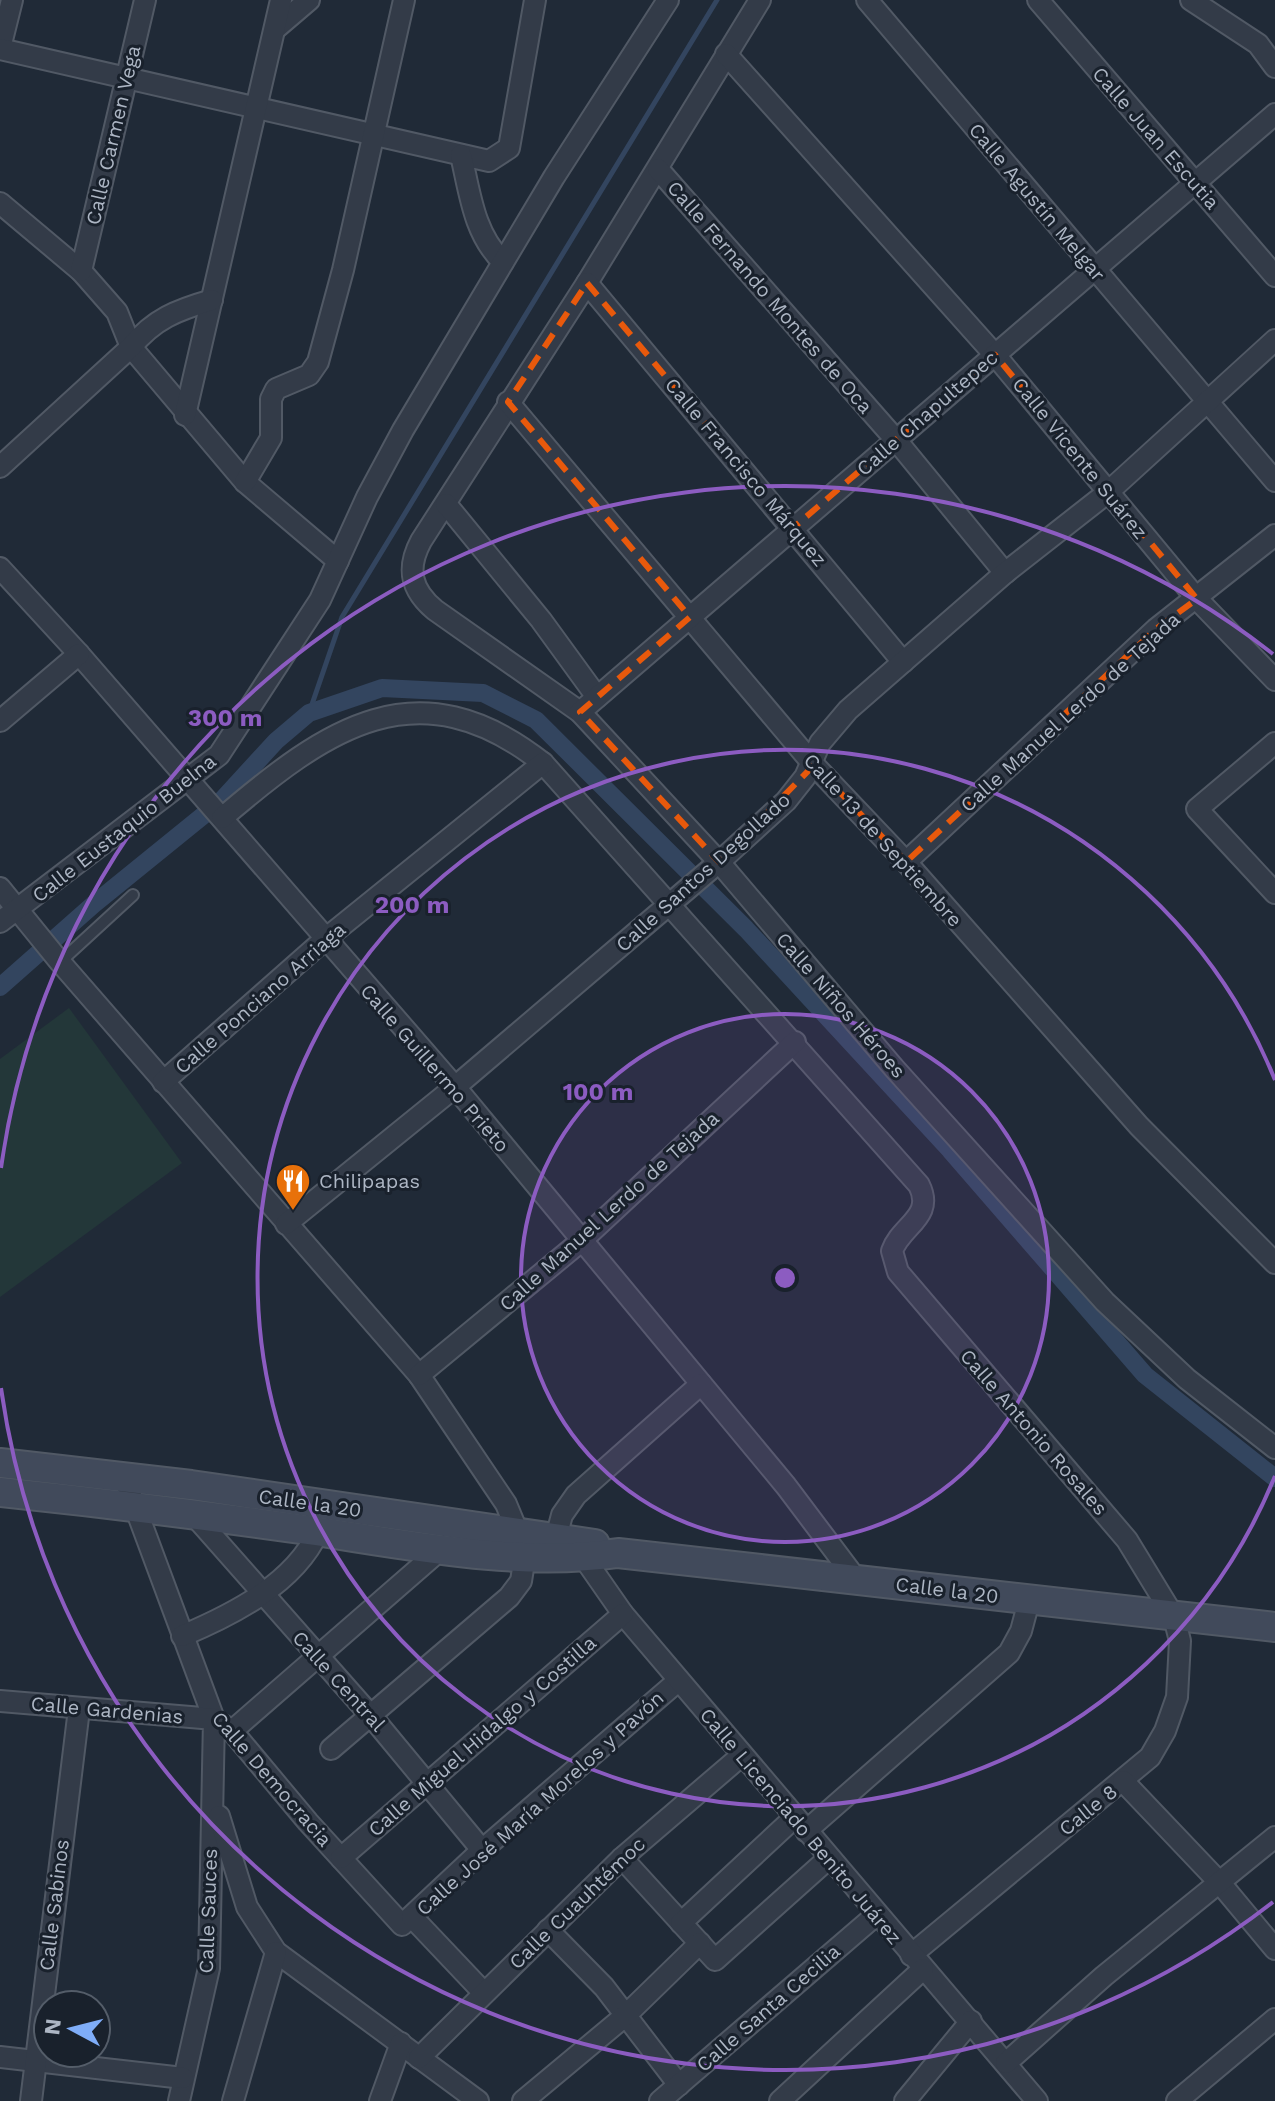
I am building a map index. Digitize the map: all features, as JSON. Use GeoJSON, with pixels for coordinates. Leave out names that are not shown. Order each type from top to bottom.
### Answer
{"type":"FeatureCollection","features":[{"type":"Feature","properties":{"kind":"street"},"geometry":{"type":"LineString","coordinates":[[12,0],[0,48],[374,137],[489,161],[509,148],[535,0]]}},
{"type":"Feature","properties":{"kind":"street","name":"Calle Carmen Vega"},"geometry":{"type":"LineString","coordinates":[[81,271],[145,0]]}},
{"type":"Feature","properties":{"kind":"street"},"geometry":{"type":"LineString","coordinates":[[185,415],[281,0]]}},
{"type":"Feature","properties":{"kind":"street"},"geometry":{"type":"LineString","coordinates":[[275,29],[309,0]]}},
{"type":"Feature","properties":{"kind":"street"},"geometry":{"type":"LineString","coordinates":[[245,482],[271,438],[271,399],[276,389],[309,375],[318,362],[374,137],[404,0]]}},
{"type":"Feature","properties":{"kind":"street","name":"Calle Eustaquio Buelna"},"geometry":{"type":"LineString","coordinates":[[0,922],[22,914],[219,755],[258,700],[320,600],[403,430],[503,262],[668,0]]}},
{"type":"Feature","properties":{"kind":"street"},"geometry":{"type":"LineString","coordinates":[[597,697],[541,620],[446,504],[508,402],[587,283],[760,0]]}},
{"type":"Feature","properties":{"kind":"street","name":"Calle Agustín Melgar"},"geometry":{"type":"LineString","coordinates":[[867,0],[1275,481]]}},
{"type":"Feature","properties":{"kind":"street","name":"Calle Juan Escutia"},"geometry":{"type":"LineString","coordinates":[[1038,0],[1275,276]]}},
{"type":"Feature","properties":{"kind":"street"},"geometry":{"type":"LineString","coordinates":[[1191,0],[1258,44],[1275,67]]}},
{"type":"Feature","properties":{"kind":"street","name":"Calle Vicente Suárez"},"geometry":{"type":"LineString","coordinates":[[726,54],[995,355],[1197,599],[1275,680]]}},
{"type":"Feature","properties":{"kind":"street","name":"Calle Chapultepec"},"geometry":{"type":"LineString","coordinates":[[580,712],[1275,114]]}},
{"type":"Feature","properties":{"kind":"street"},"geometry":{"type":"LineString","coordinates":[[461,155],[477,222],[488,248],[503,262]]}},
{"type":"Feature","properties":{"kind":"street","name":"Calle Fernando Montes de Oca"},"geometry":{"type":"LineString","coordinates":[[658,169],[896,440],[1005,573]]}},
{"type":"Feature","properties":{"kind":"street"},"geometry":{"type":"LineString","coordinates":[[0,203],[81,271],[117,312],[131,347],[185,415],[245,482],[338,561]]}},
{"type":"Feature","properties":{"kind":"street","name":"Calle Francisco Márquez"},"geometry":{"type":"LineString","coordinates":[[587,283],[903,662]]}},
{"type":"Feature","properties":{"kind":"street"},"geometry":{"type":"LineString","coordinates":[[0,467],[131,347],[149,325],[175,311],[212,300]]}},
{"type":"Feature","properties":{"kind":"street","name":"Calle Santos Degollado"},"geometry":{"type":"LineString","coordinates":[[286,1224],[455,1087],[714,867],[786,801],[813,764],[833,726],[1005,573],[1107,493],[1275,340]]}},
{"type":"Feature","properties":{"kind":"street","name":"Calle 13 de Septiembre"},"geometry":{"type":"LineString","coordinates":[[508,402],[813,764],[906,862],[1139,1126],[1274,1259]]}},
{"type":"Feature","properties":{"kind":"street","name":"Calle Niños Héroes"},"geometry":{"type":"LineString","coordinates":[[446,504],[421,541],[412,566],[413,584],[419,597],[580,712],[714,867],[1105,1302],[1187,1379],[1275,1448]]}},
{"type":"Feature","properties":{"kind":"street","name":"Calle Manuel Lerdo de Tejada"},"geometry":{"type":"LineString","coordinates":[[906,862],[1156,629],[1275,535]]}},
{"type":"Feature","properties":{"kind":"street","name":"Calle Guillermo Prieto"},"geometry":{"type":"LineString","coordinates":[[0,568],[79,654],[324,940],[455,1087],[580,1242],[786,1486],[856,1579]]}},
{"type":"Feature","properties":{"kind":"street"},"geometry":{"type":"LineString","coordinates":[[0,721],[79,654]]}},
{"type":"Feature","properties":{"kind":"street"},"geometry":{"type":"LineString","coordinates":[[220,816],[280,768],[349,726],[408,713],[444,715],[483,725],[516,741],[543,763],[672,900],[795,1042]]}},
{"type":"Feature","properties":{"kind":"street"},"geometry":{"type":"LineString","coordinates":[[1275,743],[1197,809],[1275,893]]}},
{"type":"Feature","properties":{"kind":"street","name":"Calle Ponciano Arriaga"},"geometry":{"type":"LineString","coordinates":[[163,1082],[324,940],[543,763]]}},
{"type":"Feature","properties":{"kind":"street"},"geometry":{"type":"LineString","coordinates":[[0,888],[57,959],[419,1375],[537,1546]]}},
{"type":"Feature","properties":{"kind":"street","name":"Calle Manuel Lerdo de Tejada"},"geometry":{"type":"LineString","coordinates":[[419,1375],[580,1242],[795,1042]]}},
{"type":"Feature","properties":{"kind":"street","name":"Calle Antonio Rosales"},"geometry":{"type":"LineString","coordinates":[[795,1042],[919,1185],[925,1204],[892,1251],[906,1284],[1127,1540],[1174,1617]]}},
{"type":"Feature","properties":{"kind":"street"},"geometry":{"type":"LineString","coordinates":[[331,1749],[509,1597],[521,1581],[537,1546],[576,1495],[701,1384]]}},
{"type":"Feature","properties":{"kind":"street","name":"Calle la 20"},"geometry":{"type":"LineString","coordinates":[[0,1463],[124,1477],[537,1546],[1275,1627]]}},
{"type":"Feature","properties":{"kind":"street","name":"Calle Democracia"},"geometry":{"type":"LineString","coordinates":[[124,1477],[214,1719],[232,1731],[341,1858],[484,1993]]}},
{"type":"Feature","properties":{"kind":"street","name":"Calle la 20"},"geometry":{"type":"LineString","coordinates":[[0,1492],[135,1506],[440,1550],[537,1546]]}},
{"type":"Feature","properties":{"kind":"street","name":"Calle Central"},"geometry":{"type":"LineString","coordinates":[[193,1514],[428,1782],[482,1850]]}},
{"type":"Feature","properties":{"kind":"street"},"geometry":{"type":"LineString","coordinates":[[182,1636],[219,1620],[261,1594],[309,1550],[318,1532]]}},
{"type":"Feature","properties":{"kind":"street","name":"Calle Licenciado Benito Juárez"},"geometry":{"type":"LineString","coordinates":[[584,1549],[623,1614],[1037,2101]]}},
{"type":"Feature","properties":{"kind":"street"},"geometry":{"type":"LineString","coordinates":[[232,1731],[440,1550]]}},
{"type":"Feature","properties":{"kind":"street"},"geometry":{"type":"LineString","coordinates":[[681,1923],[1009,1653],[1021,1631],[1029,1601]]}},
{"type":"Feature","properties":{"kind":"street","name":"Calle Miguel Hidalgo y Costilla"},"geometry":{"type":"LineString","coordinates":[[341,1858],[623,1614]]}},
{"type":"Feature","properties":{"kind":"street","name":"Calle 8"},"geometry":{"type":"LineString","coordinates":[[780,2101],[917,1962],[1150,1757],[1165,1731],[1177,1697],[1180,1641],[1174,1617]]}},
{"type":"Feature","properties":{"kind":"street","name":"Calle José María Morelos y Pavón"},"geometry":{"type":"LineString","coordinates":[[407,1921],[482,1850],[678,1681]]}},
{"type":"Feature","properties":{"kind":"street","name":"Calle Gardenias"},"geometry":{"type":"LineString","coordinates":[[0,1701],[214,1719]]}},
{"type":"Feature","properties":{"kind":"street","name":"Calle Sabinos"},"geometry":{"type":"LineString","coordinates":[[44,1989],[79,1709]]}},
{"type":"Feature","properties":{"kind":"street","name":"Calle Sauces"},"geometry":{"type":"LineString","coordinates":[[179,2101],[209,1968],[214,1719]]}},
{"type":"Feature","properties":{"kind":"street","name":"Calle Cuauhtémoc"},"geometry":{"type":"LineString","coordinates":[[419,2058],[622,1858],[741,1756]]}},
{"type":"Feature","properties":{"kind":"street"},"geometry":{"type":"LineString","coordinates":[[1123,1781],[1220,1883],[1275,1949]]}},
{"type":"Feature","properties":{"kind":"street"},"geometry":{"type":"LineString","coordinates":[[212,1789],[225,1842],[247,1907],[276,1952],[478,2101]]}},
{"type":"Feature","properties":{"kind":"street"},"geometry":{"type":"LineString","coordinates":[[1006,2063],[1104,1976],[1275,1837]]}},
{"type":"Feature","properties":{"kind":"street"},"geometry":{"type":"LineString","coordinates":[[622,1858],[715,1960],[829,1858]]}},
{"type":"Feature","properties":{"kind":"street","name":"Calle Santa Cecilia"},"geometry":{"type":"LineString","coordinates":[[660,2101],[876,1915]]}},
{"type":"Feature","properties":{"kind":"street"},"geometry":{"type":"LineString","coordinates":[[548,1930],[604,1987],[679,2085]]}},
{"type":"Feature","properties":{"kind":"street"},"geometry":{"type":"LineString","coordinates":[[523,2101],[625,2016],[700,1943]]}},
{"type":"Feature","properties":{"kind":"street"},"geometry":{"type":"LineString","coordinates":[[233,2101],[276,1952]]}},
{"type":"Feature","properties":{"kind":"street"},"geometry":{"type":"LineString","coordinates":[[1177,2101],[1275,2019]]}},
{"type":"Feature","properties":{"kind":"street"},"geometry":{"type":"LineString","coordinates":[[905,2101],[971,2021]]}},
{"type":"Feature","properties":{"kind":"street"},"geometry":{"type":"LineString","coordinates":[[380,2101],[401,2043]]}},
{"type":"Feature","properties":{"kind":"street"},"geometry":{"type":"LineString","coordinates":[[0,2057],[32,2061]]}},
{"type":"Feature","properties":{"kind":"street","name":"Calle Sabinos"},"geometry":{"type":"LineString","coordinates":[[31,2101],[34,2069]]}},
{"type":"Feature","properties":{"kind":"street"},"geometry":{"type":"LineString","coordinates":[[105,2069],[183,2078]]}},
{"type":"Feature","properties":{"kind":"lane"},"geometry":{"type":"LineString","coordinates":[[57,959],[133,895]]}},
{"type":"Feature","properties":{"kind":"highlighted area"},"geometry":{"type":"Polygon","coordinates":[[[587,283],[793,528],[995,355],[1197,599],[1156,629],[906,862],[814,765],[719,862],[580,712],[690,617],[508,402],[587,283]]]}},
{"type":"Feature","properties":{"kind":"green space"},"geometry":{"type":"Polygon","coordinates":[[[69,1008],[182,1163],[0,1297],[0,1059],[69,1008]]]}},
{"type":"Feature","properties":{"kind":"waterway"},"geometry":{"type":"LineString","coordinates":[[309,713],[342,617],[717,0]]}},
{"type":"Feature","properties":{"kind":"waterway"},"geometry":{"type":"LineString","coordinates":[[0,987],[94,904],[221,801],[276,741],[309,713],[382,688],[483,693],[536,720],[746,929],[950,1150],[1145,1375],[1275,1478]]}},
{"type":"Feature","properties":{"kind":"place","name":"Chilipapas"},"geometry":{"type":"Point","coordinates":[293,1212]}}]}
